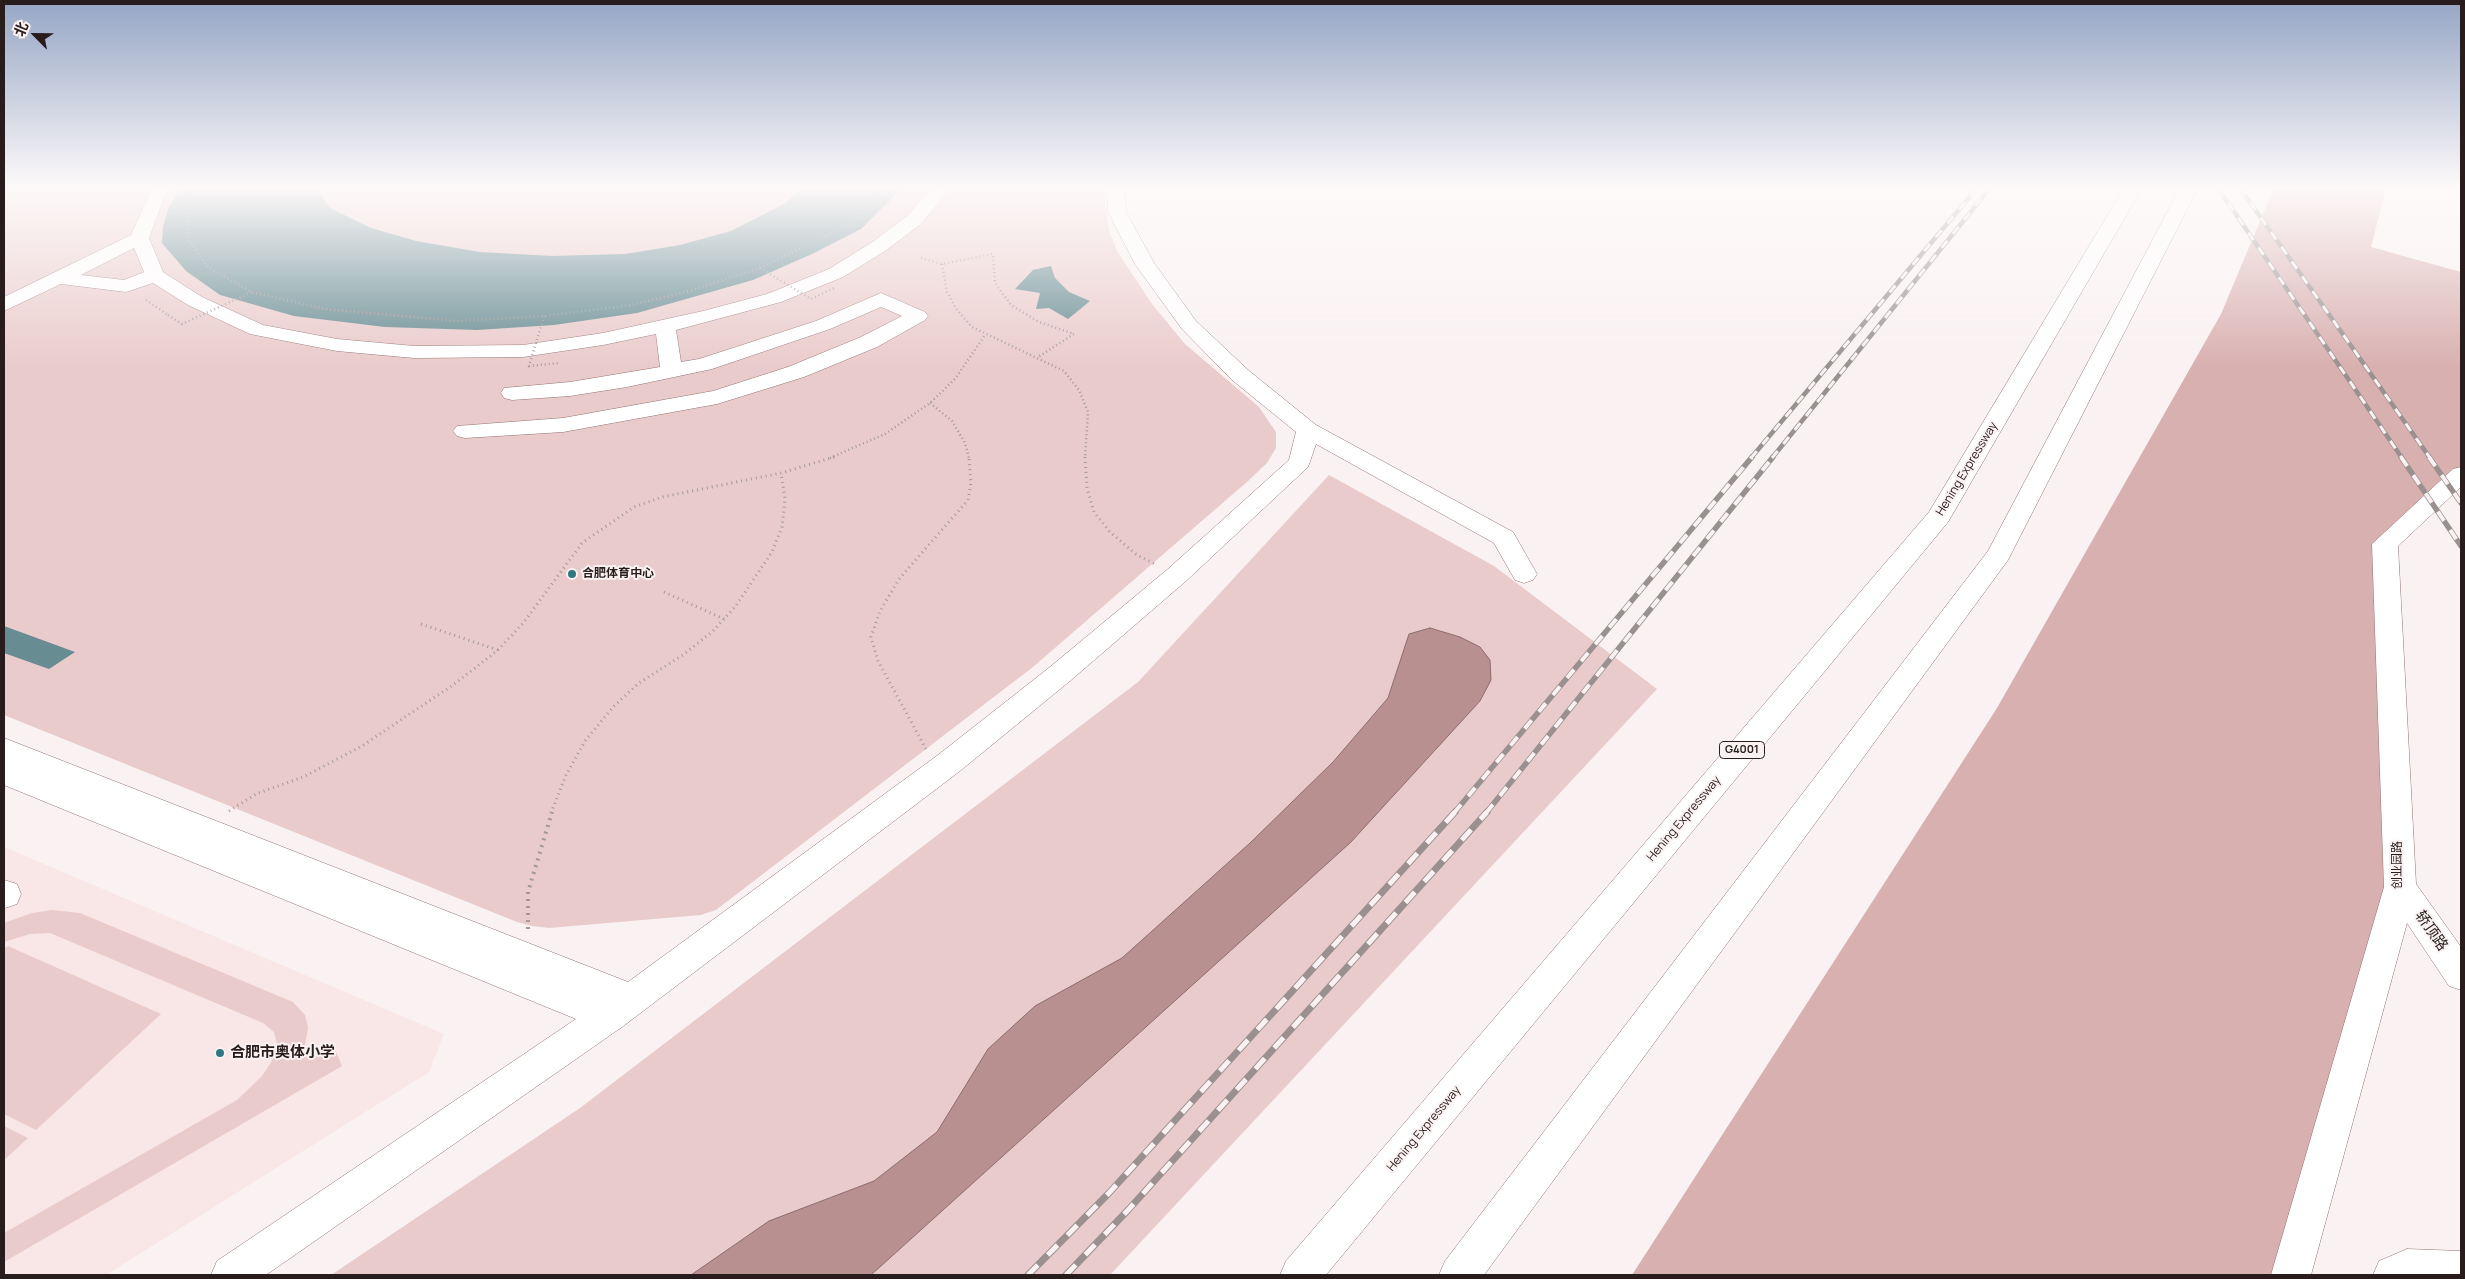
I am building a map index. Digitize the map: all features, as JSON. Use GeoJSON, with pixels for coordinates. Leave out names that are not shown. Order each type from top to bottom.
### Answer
{"type":"FeatureCollection","features":[{"type":"Feature","properties":{"kind":"main road"},"geometry":{"type":"LineString","coordinates":[[4,305],[119,248]]}},
{"type":"Feature","properties":{"kind":"main road"},"geometry":{"type":"LineString","coordinates":[[143,248],[155,274],[195,301],[257,330],[337,344],[414,352],[523,351],[603,339],[665,326],[774,298],[836,272],[877,248]]}},
{"type":"Feature","properties":{"kind":"main road"},"geometry":{"type":"LineString","coordinates":[[1136,248],[1189,325],[1240,375],[1308,430],[1504,538],[1524,574]]}},
{"type":"Feature","properties":{"kind":"main road","name":"Hening Expressway"},"geometry":{"type":"LineString","coordinates":[[1300,1275],[1940,516],[2098,248]]}},
{"type":"Feature","properties":{"kind":"main road"},"geometry":{"type":"LineString","coordinates":[[1459,1275],[1999,554],[2158,248]]}},
{"type":"Feature","properties":{"kind":"main road"},"geometry":{"type":"LineString","coordinates":[[58,278],[126,286],[155,274]]}},
{"type":"Feature","properties":{"kind":"main road"},"geometry":{"type":"LineString","coordinates":[[512,393],[570,389],[704,364],[823,325],[881,299],[918,316],[869,342],[796,372],[717,397],[563,424],[465,431],[500,411],[512,393],[523,351]]}},
{"type":"Feature","properties":{"kind":"main road"},"geometry":{"type":"LineString","coordinates":[[665,326],[671,371]]}},
{"type":"Feature","properties":{"kind":"main road"},"geometry":{"type":"LineString","coordinates":[[704,364],[717,397]]}},
{"type":"Feature","properties":{"kind":"main road"},"geometry":{"type":"LineString","coordinates":[[231,1275],[620,1007],[938,771],[1060,674],[1177,575],[1300,462],[1308,430]]}},
{"type":"Feature","properties":{"kind":"main road","name":"创业园路"},"geometry":{"type":"LineString","coordinates":[[2291,1275],[2400,887],[2385,544],[2461,474]]}},
{"type":"Feature","properties":{"kind":"main road"},"geometry":{"type":"LineString","coordinates":[[4,749],[528,958],[620,1007]]}},
{"type":"Feature","properties":{"kind":"main road"},"geometry":{"type":"LineString","coordinates":[[8,779],[620,1007]]}},
{"type":"Feature","properties":{"kind":"main road","name":"轿顶路"},"geometry":{"type":"LineString","coordinates":[[2400,887],[2461,975]]}},
{"type":"Feature","properties":{"kind":"main road"},"geometry":{"type":"LineString","coordinates":[[2393,1275],[2407,1269],[2461,1271]]}},
{"type":"Feature","properties":{"kind":"path"},"geometry":{"type":"LineString","coordinates":[[194,248],[208,267],[252,292],[324,309],[458,321],[544,316],[632,305],[693,290],[760,268],[802,248]]}},
{"type":"Feature","properties":{"kind":"path"},"geometry":{"type":"LineString","coordinates":[[921,258],[942,264],[993,254],[995,283],[1011,305],[1039,322],[1074,334],[1038,357]]}},
{"type":"Feature","properties":{"kind":"path"},"geometry":{"type":"LineString","coordinates":[[942,264],[947,292],[958,310],[972,327],[985,336],[1038,357],[1064,371],[1079,390],[1088,412],[1085,462],[1087,488],[1094,512],[1110,532],[1136,555],[1177,575]]}},
{"type":"Feature","properties":{"kind":"path"},"geometry":{"type":"LineString","coordinates":[[760,268],[811,299],[834,288]]}},
{"type":"Feature","properties":{"kind":"path"},"geometry":{"type":"LineString","coordinates":[[168,316],[182,324],[252,292]]}},
{"type":"Feature","properties":{"kind":"path"},"geometry":{"type":"LineString","coordinates":[[544,316],[529,366],[560,362]]}},
{"type":"Feature","properties":{"kind":"path"},"geometry":{"type":"LineString","coordinates":[[202,827],[256,794],[303,777],[362,746],[453,685],[498,650],[530,615],[582,543],[634,507],[662,497],[781,473],[834,457],[871,440],[900,425],[930,403],[955,379],[985,336]]}},
{"type":"Feature","properties":{"kind":"path"},"geometry":{"type":"LineString","coordinates":[[930,403],[952,420],[965,444],[971,465],[968,500],[899,579],[880,611],[871,636],[878,661],[938,771]]}},
{"type":"Feature","properties":{"kind":"path"},"geometry":{"type":"LineString","coordinates":[[528,958],[528,892],[550,817],[566,775],[585,740],[614,706],[639,683],[683,655],[735,608],[772,552],[782,527],[785,499],[781,473]]}},
{"type":"Feature","properties":{"kind":"path"},"geometry":{"type":"LineString","coordinates":[[664,592],[724,619]]}},
{"type":"Feature","properties":{"kind":"path"},"geometry":{"type":"LineString","coordinates":[[421,624],[498,650]]}},
{"type":"Feature","properties":{"kind":"shaded area","name":"合肥体育中心"},"geometry":{"type":"Polygon","coordinates":[[[4,248],[1116,248],[1152,304],[1185,344],[1259,407],[1276,432],[1276,448],[1267,463],[1033,667],[716,910],[701,915],[549,928],[517,922],[4,715],[4,248]]]}},
{"type":"Feature","properties":{"kind":"shaded area"},"geometry":{"type":"Polygon","coordinates":[[[2249,248],[2373,248],[2461,272],[2461,474],[2385,544],[2400,887],[2291,1275],[1632,1275],[1997,708],[2221,314],[2249,248]]]}},
{"type":"Feature","properties":{"kind":"shaded area"},"geometry":{"type":"Polygon","coordinates":[[[1329,475],[1494,566],[1657,689],[1110,1275],[331,1275],[580,1108],[1138,682],[1329,475]]]}},
{"type":"Feature","properties":{"kind":"shaded area"},"geometry":{"type":"Polygon","coordinates":[[[1430,628],[1460,637],[1480,647],[1490,660],[1491,680],[1480,701],[1351,842],[871,1275],[691,1275],[769,1221],[874,1181],[937,1132],[988,1049],[1035,1006],[1122,958],[1250,843],[1333,762],[1388,698],[1409,634],[1430,628]]]}},
{"type":"Feature","properties":{"kind":"shaded area","name":"合肥市奥体小学"},"geometry":{"type":"Polygon","coordinates":[[[4,847],[444,1034],[429,1072],[106,1275],[4,1275],[4,847]]]}},
{"type":"Feature","properties":{"kind":"shaded area"},"geometry":{"type":"Polygon","coordinates":[[[52,910],[80,913],[293,1002],[305,1015],[308,1028],[303,1057],[332,1042],[342,1066],[4,1262],[4,1233],[237,1100],[262,1076],[272,1061],[277,1044],[274,1032],[263,1023],[50,933],[30,934],[4,942],[4,923],[32,913],[52,910]]]}},
{"type":"Feature","properties":{"kind":"shaded area"},"geometry":{"type":"Polygon","coordinates":[[[8,946],[161,1014],[36,1130],[4,1114],[4,949],[8,946]]]}},
{"type":"Feature","properties":{"kind":"shaded area"},"geometry":{"type":"Polygon","coordinates":[[[4,1126],[28,1138],[4,1160],[4,1126]]]}},
{"type":"Feature","properties":{"kind":"building"},"geometry":{"type":"Polygon","coordinates":[[[166,248],[455,248],[480,252],[552,256],[625,254],[664,248],[824,248],[753,280],[637,313],[554,325],[477,330],[385,327],[294,316],[220,295],[186,271],[166,248]]]}},
{"type":"Feature","properties":{"kind":"building"},"geometry":{"type":"Polygon","coordinates":[[[1051,266],[1055,278],[1069,292],[1090,301],[1068,319],[1049,308],[1036,309],[1040,293],[1015,289],[1033,270],[1051,266]]]}},
{"type":"Feature","properties":{"kind":"building"},"geometry":{"type":"Polygon","coordinates":[[[4,626],[75,652],[49,669],[4,653],[4,626]]]}},
{"type":"Feature","properties":{"kind":"railway"},"geometry":{"type":"LineString","coordinates":[[1751,458],[1927,248]]}},
{"type":"Feature","properties":{"kind":"railway"},"geometry":{"type":"LineString","coordinates":[[1772,458],[1942,248]]}},
{"type":"Feature","properties":{"kind":"railway"},"geometry":{"type":"LineString","coordinates":[[2259,248],[2402,458]]}},
{"type":"Feature","properties":{"kind":"railway"},"geometry":{"type":"LineString","coordinates":[[2282,248],[2430,458]]}},
{"type":"Feature","properties":{"kind":"railway"},"geometry":{"type":"LineString","coordinates":[[1454,813],[1752,457]]}},
{"type":"Feature","properties":{"kind":"railway"},"geometry":{"type":"LineString","coordinates":[[1486,813],[1773,457]]}},
{"type":"Feature","properties":{"kind":"railway"},"geometry":{"type":"LineString","coordinates":[[2401,457],[2461,546]]}},
{"type":"Feature","properties":{"kind":"railway"},"geometry":{"type":"LineString","coordinates":[[2429,457],[2461,503]]}},
{"type":"Feature","properties":{"kind":"railway"},"geometry":{"type":"LineString","coordinates":[[1028,1275],[1109,1193],[1455,812]]}},
{"type":"Feature","properties":{"kind":"railway"},"geometry":{"type":"LineString","coordinates":[[1066,1275],[1129,1209],[1487,812]]}},
{"type":"Feature","properties":{"kind":"place","name":"合肥体育中心"},"geometry":{"type":"Point","coordinates":[572,574]}},
{"type":"Feature","properties":{"kind":"place","name":"合肥市奥体小学"},"geometry":{"type":"Point","coordinates":[220,1053]}}]}
